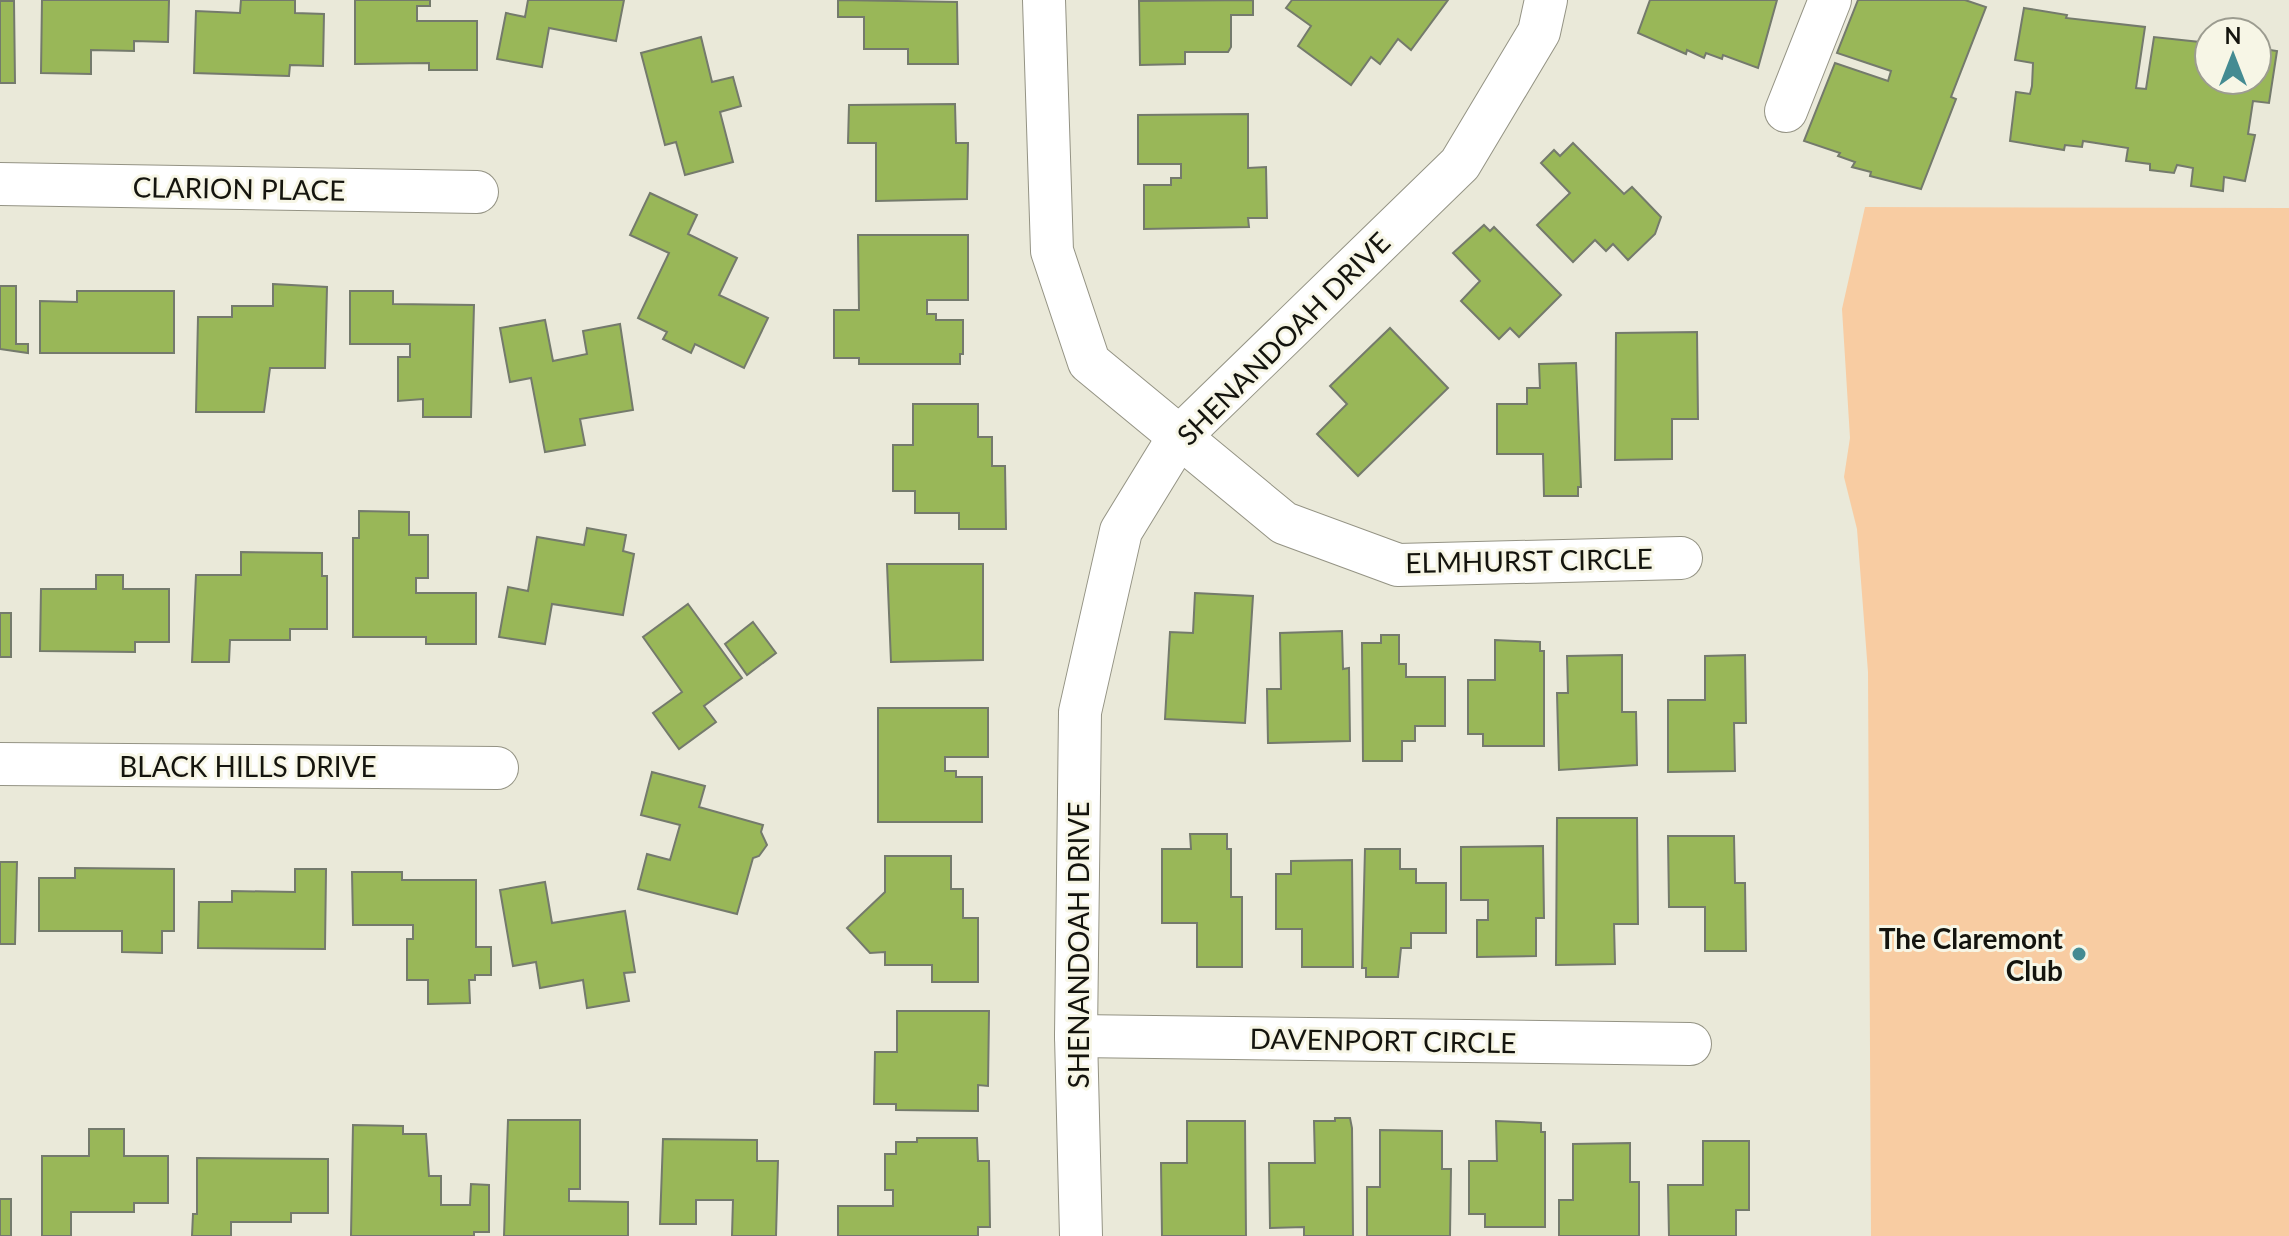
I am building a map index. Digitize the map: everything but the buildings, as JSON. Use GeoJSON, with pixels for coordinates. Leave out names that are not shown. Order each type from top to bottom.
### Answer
{"type":"FeatureCollection","features":[{"type":"Feature","properties":{"kind":"street","name":"ELMHURST CIRCLE"},"geometry":{"type":"LineString","coordinates":[[1044,0],[1052,251],[1089,362],[1284,523],[1398,565],[1681,558]]}},
{"type":"Feature","properties":{"kind":"street","name":"SHENANDOAH DRIVE"},"geometry":{"type":"LineString","coordinates":[[1081,1236],[1076,1036],[1080,712],[1121,531],[1178,438],[1460,164],[1539,32],[1546,0]]}},
{"type":"Feature","properties":{"kind":"street"},"geometry":{"type":"LineString","coordinates":[[1786,111],[1830,0]]}},
{"type":"Feature","properties":{"kind":"street","name":"CLARION PLACE"},"geometry":{"type":"LineString","coordinates":[[0,184],[477,192]]}},
{"type":"Feature","properties":{"kind":"street","name":"BLACK HILLS DRIVE"},"geometry":{"type":"LineString","coordinates":[[0,764],[497,768]]}},
{"type":"Feature","properties":{"kind":"street","name":"DAVENPORT CIRCLE"},"geometry":{"type":"LineString","coordinates":[[1076,1036],[1690,1044]]}},
{"type":"Feature","properties":{"kind":"shaded area","name":"The Claremont Club"},"geometry":{"type":"Polygon","coordinates":[[[1865,207],[2289,208],[2289,1236],[1871,1236],[1868,672],[1857,529],[1844,477],[1850,438],[1842,309],[1865,207]]]}},
{"type":"Feature","properties":{"kind":"place","name":"The Claremont Club"},"geometry":{"type":"Point","coordinates":[2079,954]}}]}
